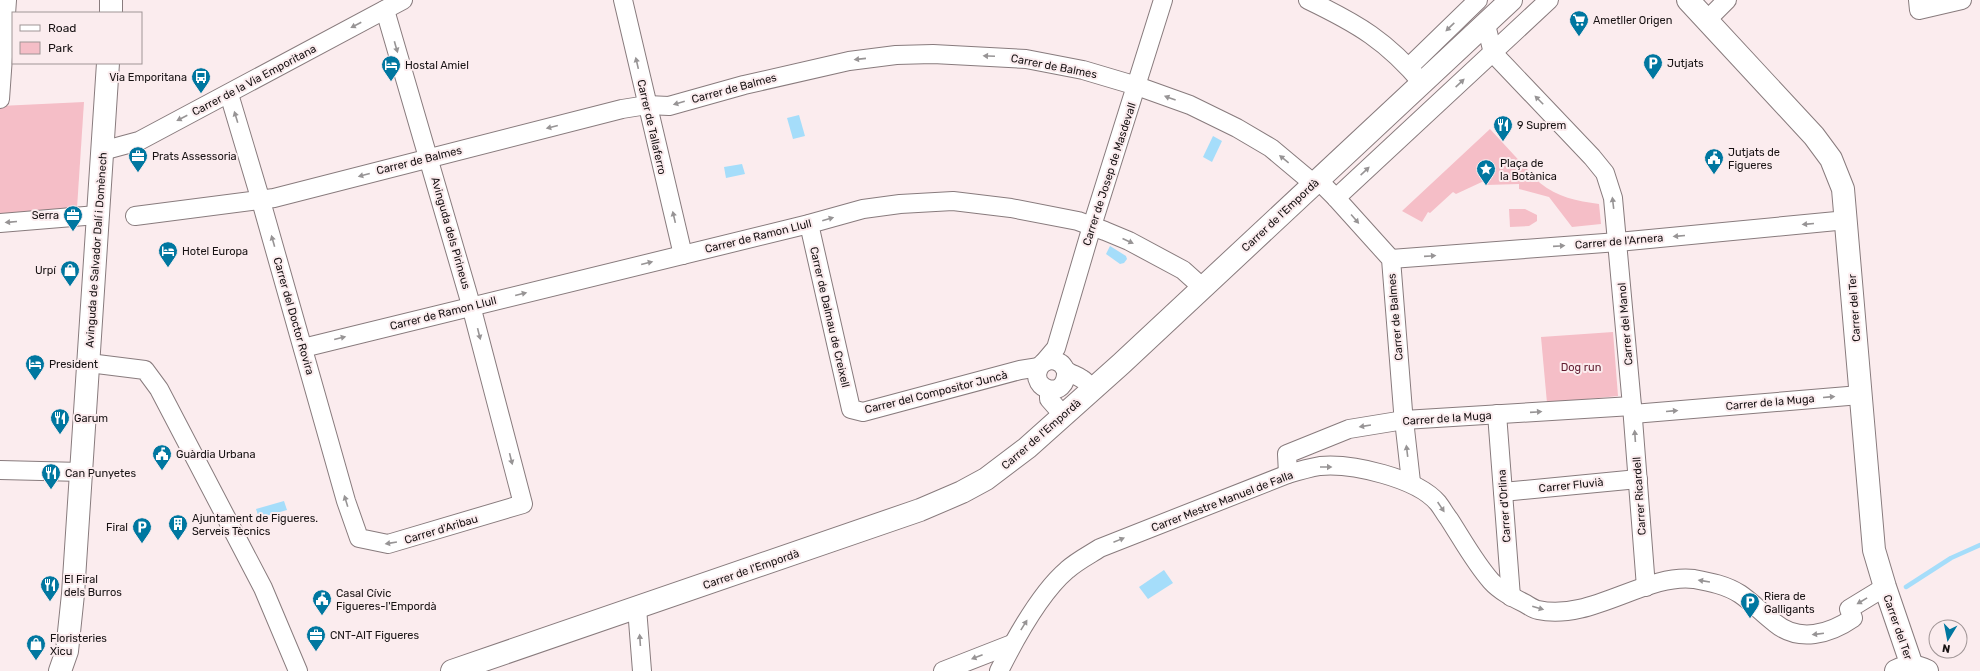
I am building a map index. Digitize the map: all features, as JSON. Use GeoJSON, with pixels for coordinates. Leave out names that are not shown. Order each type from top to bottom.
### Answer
{"type":"FeatureCollection","features":[{"type":"Feature","properties":{"kind":"main road"},"geometry":{"type":"LineString","coordinates":[[111,12],[112,0]]}},
{"type":"Feature","properties":{"kind":"main road","name":"Carrer de l'Empordà"},"geometry":{"type":"LineString","coordinates":[[452,671],[920,510],[962,492],[1004,467],[1092,390],[1203,288],[1423,84],[1511,0]]}},
{"type":"Feature","properties":{"kind":"main road","name":"Carrer del Ter"},"geometry":{"type":"LineString","coordinates":[[1688,0],[1822,147],[1831,159],[1841,181],[1847,220],[1860,395],[1874,550],[1912,669]]}},
{"type":"Feature","properties":{"kind":"main road","name":"Avinguda de Salvador Dalí i Domènech"},"geometry":{"type":"LineString","coordinates":[[65,664],[73,594],[82,472],[108,64]]}},
{"type":"Feature","properties":{"kind":"street"},"geometry":{"type":"LineString","coordinates":[[0,99],[7,0]]}},
{"type":"Feature","properties":{"kind":"street","name":"Carrer de la Via Emporitana"},"geometry":{"type":"LineString","coordinates":[[102,152],[138,141],[229,94],[403,0]]}},
{"type":"Feature","properties":{"kind":"street","name":"Carrer de Tallaferro"},"geometry":{"type":"LineString","coordinates":[[623,0],[683,255]]}},
{"type":"Feature","properties":{"kind":"street","name":"Carrer de Josep de Masdevall"},"geometry":{"type":"LineString","coordinates":[[1049,390],[1056,389],[1063,385],[1067,378],[1046,365],[1137,86],[1163,0]]}},
{"type":"Feature","properties":{"kind":"street"},"geometry":{"type":"LineString","coordinates":[[1308,0],[1352,21],[1377,38],[1409,67],[1423,84]]}},
{"type":"Feature","properties":{"kind":"street"},"geometry":{"type":"LineString","coordinates":[[1409,67],[1478,0]]}},
{"type":"Feature","properties":{"kind":"street"},"geometry":{"type":"LineString","coordinates":[[1336,198],[1549,0]]}},
{"type":"Feature","properties":{"kind":"street"},"geometry":{"type":"LineString","coordinates":[[1707,20],[1728,0]]}},
{"type":"Feature","properties":{"kind":"street"},"geometry":{"type":"LineString","coordinates":[[1918,0],[1919,10],[1962,0]]}},
{"type":"Feature","properties":{"kind":"street","name":"Avinguda dels Pirineus"},"geometry":{"type":"LineString","coordinates":[[385,10],[472,306],[522,504]]}},
{"type":"Feature","properties":{"kind":"street"},"geometry":{"type":"LineString","coordinates":[[1486,25],[1493,53]]}},
{"type":"Feature","properties":{"kind":"street","name":"Carrer del Manol"},"geometry":{"type":"LineString","coordinates":[[1493,53],[1554,115],[1605,173],[1612,192],[1618,242],[1633,410]]}},
{"type":"Feature","properties":{"kind":"street","name":"Carrer de Balmes"},"geometry":{"type":"LineString","coordinates":[[135,216],[261,201],[622,109],[647,105],[669,106],[744,84],[849,61],[904,55],[972,55],[1026,59],[1083,70],[1137,86],[1190,105],[1237,128],[1271,148],[1336,198],[1391,260],[1404,420],[1411,482]]}},
{"type":"Feature","properties":{"kind":"street","name":"Carrer del Doctor Rovira"},"geometry":{"type":"LineString","coordinates":[[229,94],[346,501],[359,538]]}},
{"type":"Feature","properties":{"kind":"street","name":"Carrer de Ramon Llull"},"geometry":{"type":"LineString","coordinates":[[303,348],[809,224],[863,209],[900,204],[953,201],[1011,208],[1078,221],[1129,241],[1183,270],[1203,288]]}},
{"type":"Feature","properties":{"kind":"street"},"geometry":{"type":"LineString","coordinates":[[0,223],[98,215]]}},
{"type":"Feature","properties":{"kind":"street","name":"Carrer de l'Arnera"},"geometry":{"type":"LineString","coordinates":[[1391,260],[1618,242],[1847,220]]}},
{"type":"Feature","properties":{"kind":"street","name":"Carrer de Dalmau de Creixell"},"geometry":{"type":"LineString","coordinates":[[809,224],[851,409]]}},
{"type":"Feature","properties":{"kind":"street"},"geometry":{"type":"LineString","coordinates":[[89,363],[145,370],[159,389],[263,588],[298,671]]}},
{"type":"Feature","properties":{"kind":"street"},"geometry":{"type":"LineString","coordinates":[[1063,415],[1049,399],[1049,390],[1042,386],[1038,381],[1046,365],[1083,379],[1092,390]]}},
{"type":"Feature","properties":{"kind":"street","name":"Carrer del Compositor Juncà"},"geometry":{"type":"LineString","coordinates":[[851,409],[863,412],[1046,365]]}},
{"type":"Feature","properties":{"kind":"street","name":"Carrer de la Muga"},"geometry":{"type":"LineString","coordinates":[[1288,474],[1287,454],[1349,429],[1404,420],[1497,414],[1633,410],[1860,395]]}},
{"type":"Feature","properties":{"kind":"street","name":"Carrer Ricardell"},"geometry":{"type":"LineString","coordinates":[[1633,410],[1646,587]]}},
{"type":"Feature","properties":{"kind":"street","name":"Carrer d'Orlina"},"geometry":{"type":"LineString","coordinates":[[1497,414],[1511,597]]}},
{"type":"Feature","properties":{"kind":"street","name":"Carrer Mestre Manuel de Falla"},"geometry":{"type":"LineString","coordinates":[[999,671],[1012,644],[1030,616],[1055,583],[1066,571],[1080,560],[1100,548],[1288,474],[1320,466],[1354,467],[1411,482],[1438,502],[1492,582],[1511,597],[1538,610],[1566,612],[1610,601],[1646,587],[1670,581],[1691,579],[1720,584],[1740,594],[1777,625],[1798,635],[1825,633],[1847,622],[1853,618],[1849,609],[1885,587]]}},
{"type":"Feature","properties":{"kind":"street"},"geometry":{"type":"LineString","coordinates":[[0,470],[82,472]]}},
{"type":"Feature","properties":{"kind":"street","name":"Carrer Fluvià"},"geometry":{"type":"LineString","coordinates":[[1503,492],[1638,479]]}},
{"type":"Feature","properties":{"kind":"street","name":"Carrer d'Aribau"},"geometry":{"type":"LineString","coordinates":[[359,538],[388,544],[522,504]]}},
{"type":"Feature","properties":{"kind":"street"},"geometry":{"type":"LineString","coordinates":[[638,608],[642,671]]}},
{"type":"Feature","properties":{"kind":"street"},"geometry":{"type":"LineString","coordinates":[[943,671],[1012,644]]}},
{"type":"Feature","properties":{"kind":"green space"},"geometry":{"type":"Polygon","coordinates":[[[84,102],[77,208],[0,214],[0,106],[84,102]]]}},
{"type":"Feature","properties":{"kind":"green space"},"geometry":{"type":"Polygon","coordinates":[[[1490,129],[1540,183],[1547,188],[1568,198],[1599,204],[1601,224],[1572,227],[1549,197],[1519,189],[1519,184],[1486,185],[1484,181],[1456,194],[1453,192],[1430,213],[1428,212],[1422,222],[1402,211],[1490,129]]]}},
{"type":"Feature","properties":{"kind":"green space"},"geometry":{"type":"Polygon","coordinates":[[[1509,209],[1525,209],[1537,215],[1537,221],[1529,226],[1510,227],[1509,209]]]}},
{"type":"Feature","properties":{"kind":"green space","name":"Dog run"},"geometry":{"type":"Polygon","coordinates":[[[1613,332],[1618,396],[1547,403],[1541,337],[1613,332]]]}},
{"type":"Feature","properties":{"kind":"water"},"geometry":{"type":"Polygon","coordinates":[[[799,115],[805,136],[793,139],[787,118],[799,115]]]}},
{"type":"Feature","properties":{"kind":"water"},"geometry":{"type":"Polygon","coordinates":[[[1213,136],[1222,141],[1212,162],[1203,157],[1213,136]]]}},
{"type":"Feature","properties":{"kind":"water"},"geometry":{"type":"Polygon","coordinates":[[[742,164],[745,174],[726,178],[724,167],[742,164]]]}},
{"type":"Feature","properties":{"kind":"water"},"geometry":{"type":"Polygon","coordinates":[[[1110,246],[1126,256],[1127,259],[1124,263],[1120,264],[1106,254],[1110,246]]]}},
{"type":"Feature","properties":{"kind":"water"},"geometry":{"type":"Polygon","coordinates":[[[284,501],[287,510],[259,518],[256,509],[284,501]]]}},
{"type":"Feature","properties":{"kind":"water"},"geometry":{"type":"Polygon","coordinates":[[[1164,570],[1173,583],[1148,599],[1139,587],[1164,570]]]}},
{"type":"Feature","properties":{"kind":"waterway"},"geometry":{"type":"LineString","coordinates":[[1906,587],[1951,558],[1980,545]]}},
{"type":"Feature","properties":{"kind":"place","name":"Ametller Origen"},"geometry":{"type":"Point","coordinates":[1579,37]}},
{"type":"Feature","properties":{"kind":"place","name":"Jutjats"},"geometry":{"type":"Point","coordinates":[1653,80]}},
{"type":"Feature","properties":{"kind":"place","name":"Hostal Amiel"},"geometry":{"type":"Point","coordinates":[391,82]}},
{"type":"Feature","properties":{"kind":"place","name":"Via Emporitana"},"geometry":{"type":"Point","coordinates":[201,94]}},
{"type":"Feature","properties":{"kind":"place","name":"9 Suprem"},"geometry":{"type":"Point","coordinates":[1503,142]}},
{"type":"Feature","properties":{"kind":"place","name":"Prats Assessoria"},"geometry":{"type":"Point","coordinates":[138,173]}},
{"type":"Feature","properties":{"kind":"place","name":"Jutjats de Figueres"},"geometry":{"type":"Point","coordinates":[1714,175]}},
{"type":"Feature","properties":{"kind":"place","name":"Plaça de la Botànica"},"geometry":{"type":"Point","coordinates":[1486,186]}},
{"type":"Feature","properties":{"kind":"place","name":"Serra"},"geometry":{"type":"Point","coordinates":[73,232]}},
{"type":"Feature","properties":{"kind":"place","name":"Hotel Europa"},"geometry":{"type":"Point","coordinates":[168,268]}},
{"type":"Feature","properties":{"kind":"place","name":"Urpí"},"geometry":{"type":"Point","coordinates":[70,287]}},
{"type":"Feature","properties":{"kind":"place","name":"President"},"geometry":{"type":"Point","coordinates":[35,381]}},
{"type":"Feature","properties":{"kind":"place","name":"Garum"},"geometry":{"type":"Point","coordinates":[60,435]}},
{"type":"Feature","properties":{"kind":"place","name":"Guàrdia Urbana"},"geometry":{"type":"Point","coordinates":[162,471]}},
{"type":"Feature","properties":{"kind":"place","name":"Can Punyetes"},"geometry":{"type":"Point","coordinates":[51,490]}},
{"type":"Feature","properties":{"kind":"place","name":"Ajuntament de Figueres. Serveis Tècnics"},"geometry":{"type":"Point","coordinates":[178,541]}},
{"type":"Feature","properties":{"kind":"place","name":"Firal"},"geometry":{"type":"Point","coordinates":[142,544]}},
{"type":"Feature","properties":{"kind":"place","name":"El Firal dels Burros"},"geometry":{"type":"Point","coordinates":[50,602]}},
{"type":"Feature","properties":{"kind":"place","name":"Casal Cívic Figueres-l'Empordà"},"geometry":{"type":"Point","coordinates":[322,616]}},
{"type":"Feature","properties":{"kind":"place","name":"Riera de Galligants"},"geometry":{"type":"Point","coordinates":[1750,619]}},
{"type":"Feature","properties":{"kind":"place","name":"CNT-AIT Figueres"},"geometry":{"type":"Point","coordinates":[316,652]}},
{"type":"Feature","properties":{"kind":"place","name":"Floristeries Xicu"},"geometry":{"type":"Point","coordinates":[36,661]}}]}
